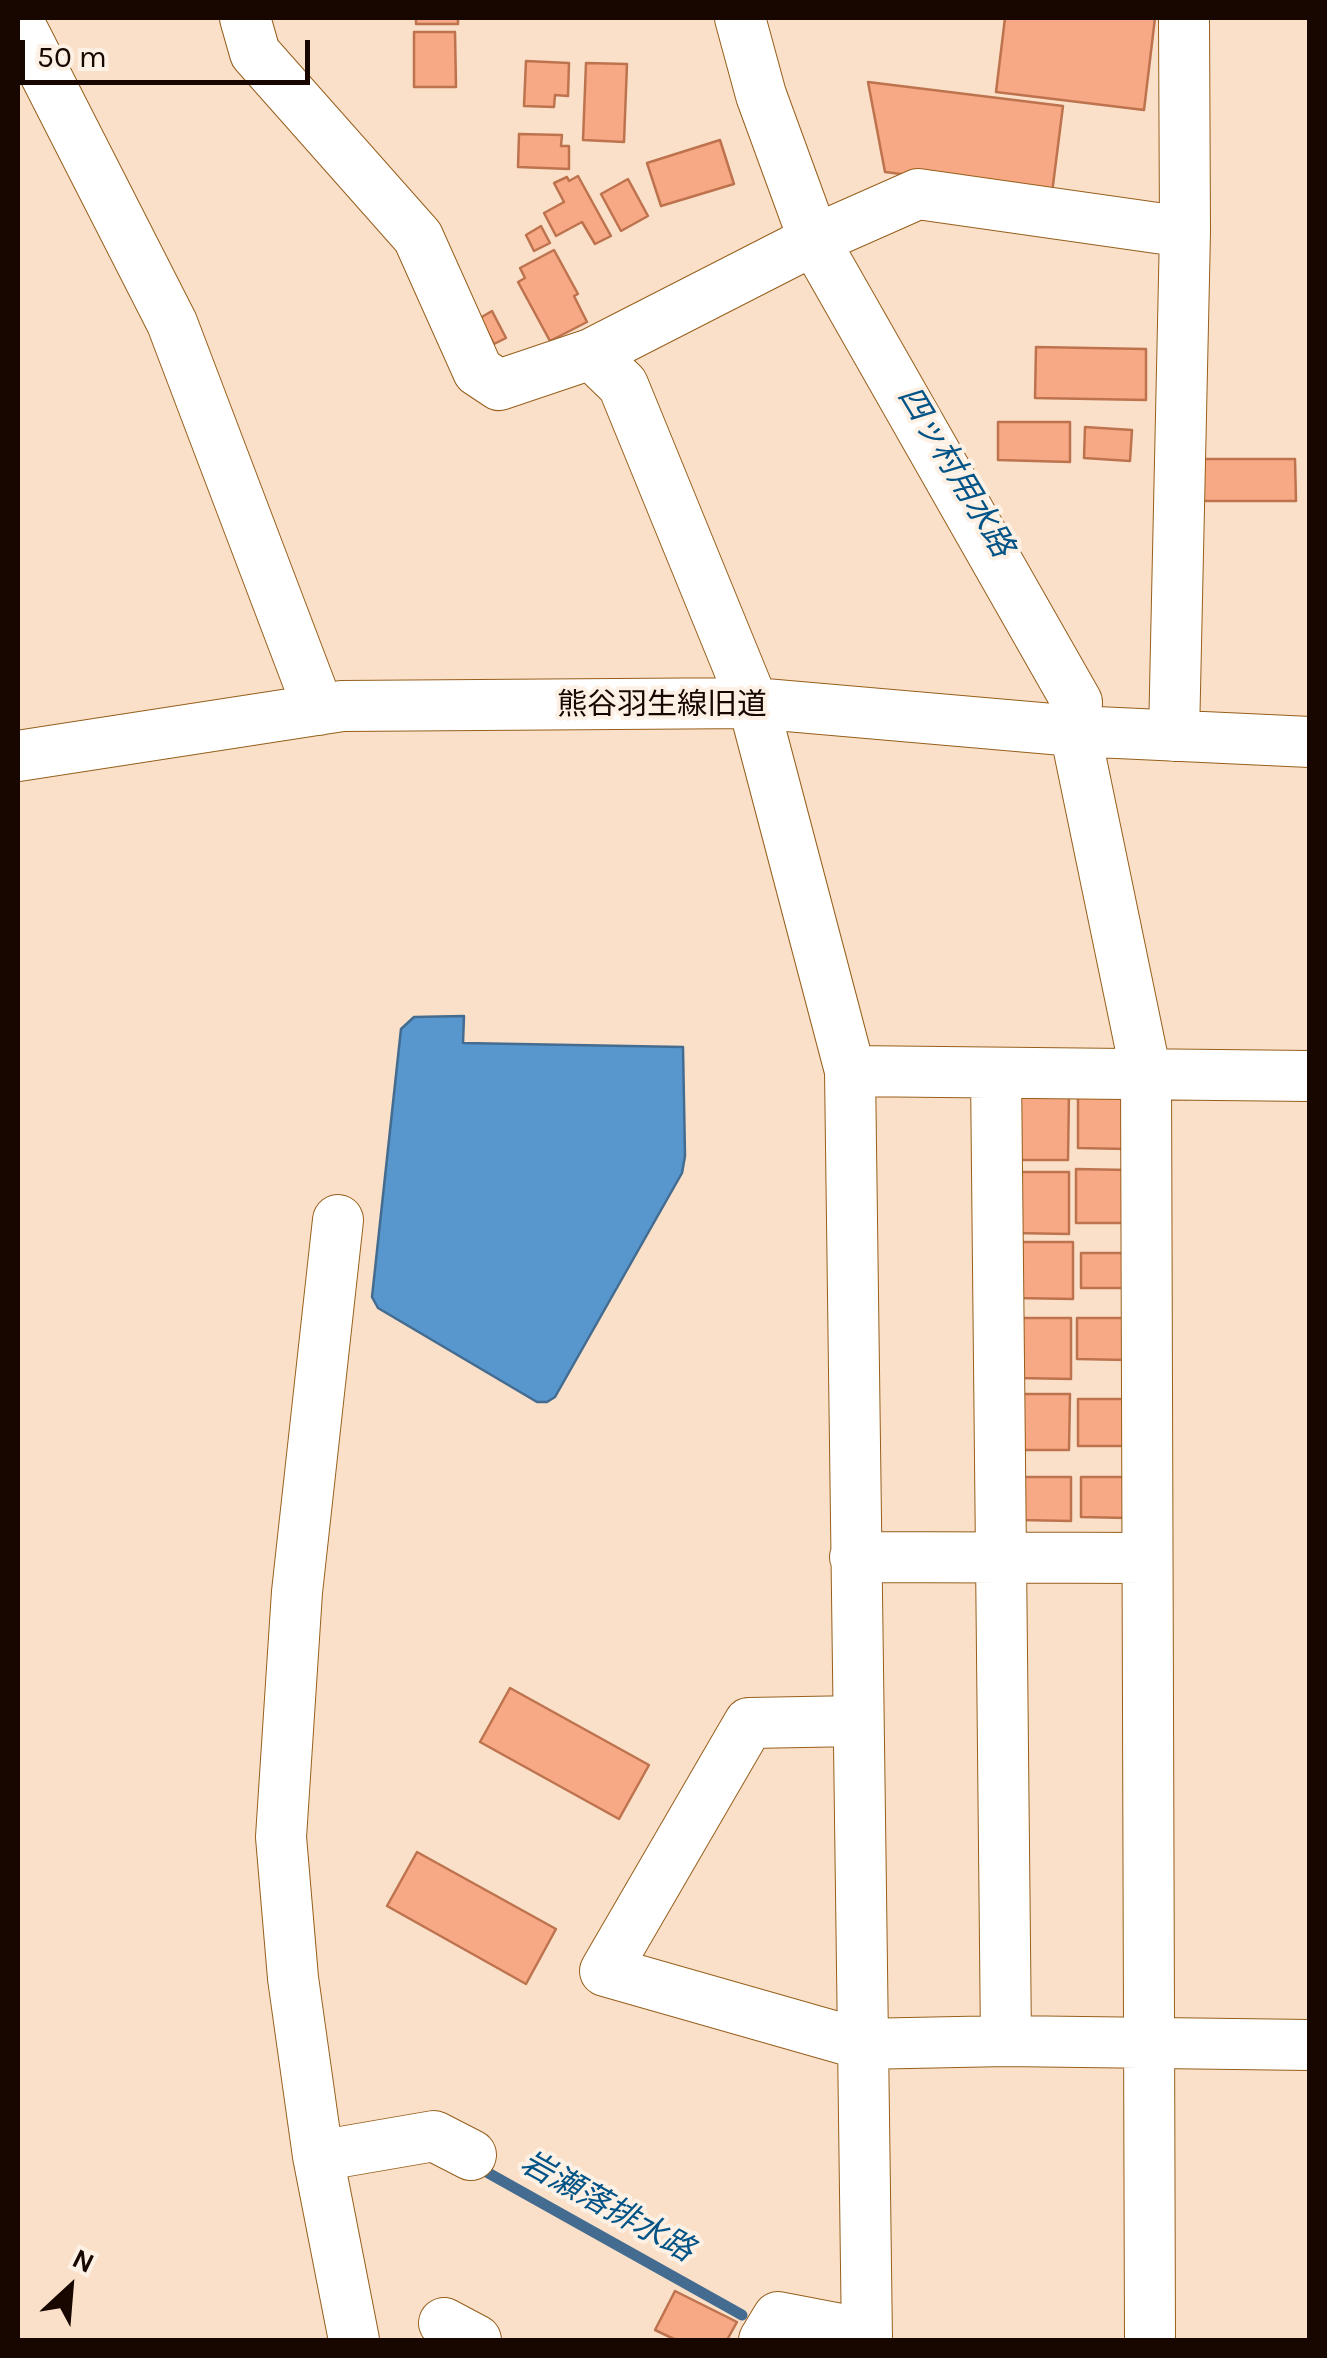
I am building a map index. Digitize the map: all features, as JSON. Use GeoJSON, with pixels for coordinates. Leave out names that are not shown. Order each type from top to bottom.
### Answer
{"type":"FeatureCollection","features":[{"type":"Feature","properties":{"kind":"street"},"geometry":{"type":"LineString","coordinates":[[244,18],[255,54],[418,237],[478,371],[499,385],[591,354],[814,240],[918,194],[1184,232]]}},
{"type":"Feature","properties":{"kind":"street"},"geometry":{"type":"LineString","coordinates":[[740,18],[762,95],[814,240],[1077,702],[1076,731],[1146,1074],[1150,2340]]}},
{"type":"Feature","properties":{"kind":"street"},"geometry":{"type":"LineString","coordinates":[[1174,736],[1184,18]]}},
{"type":"Feature","properties":{"kind":"street"},"geometry":{"type":"LineString","coordinates":[[18,21],[172,323],[320,710]]}},
{"type":"Feature","properties":{"kind":"street"},"geometry":{"type":"LineString","coordinates":[[591,354],[623,385],[753,703],[850,1071],[867,2337],[778,2317],[764,2340]]}},
{"type":"Feature","properties":{"kind":"street","name":"熊谷羽生線旧道"},"geometry":{"type":"LineString","coordinates":[[18,756],[342,706],[753,703],[1076,731],[1310,742]]}},
{"type":"Feature","properties":{"kind":"street"},"geometry":{"type":"LineString","coordinates":[[850,1071],[1310,1076]]}},
{"type":"Feature","properties":{"kind":"street"},"geometry":{"type":"LineString","coordinates":[[996,1073],[1006,2041]]}},
{"type":"Feature","properties":{"kind":"street"},"geometry":{"type":"LineString","coordinates":[[338,1220],[298,1592],[282,1837],[293,1978],[318,2156],[354,2340]]}},
{"type":"Feature","properties":{"kind":"street"},"geometry":{"type":"LineString","coordinates":[[855,1557],[1147,1558]]}},
{"type":"Feature","properties":{"kind":"street"},"geometry":{"type":"LineString","coordinates":[[857,1721],[749,1723],[604,1971],[861,2044],[1006,2041],[1310,2045]]}},
{"type":"Feature","properties":{"kind":"street"},"geometry":{"type":"LineString","coordinates":[[318,2156],[434,2136],[471,2155]]}},
{"type":"Feature","properties":{"kind":"water"},"geometry":{"type":"Polygon","coordinates":[[[464,1016],[463,1043],[683,1047],[682,1173],[555,1397],[547,1402],[537,1402],[378,1308],[372,1297],[401,1029],[414,1017],[464,1016]]]}},
{"type":"Feature","properties":{"kind":"building"},"geometry":{"type":"Polygon","coordinates":[[[416,18],[458,18],[458,24],[416,24],[416,18]]]}},
{"type":"Feature","properties":{"kind":"building"},"geometry":{"type":"Polygon","coordinates":[[[1005,18],[1155,18],[1144,110],[996,92],[1005,18]]]}},
{"type":"Feature","properties":{"kind":"building"},"geometry":{"type":"Polygon","coordinates":[[[414,32],[455,32],[456,87],[414,87],[414,32]]]}},
{"type":"Feature","properties":{"kind":"building"},"geometry":{"type":"Polygon","coordinates":[[[526,61],[569,63],[568,96],[555,95],[554,107],[524,106],[526,61]]]}},
{"type":"Feature","properties":{"kind":"building"},"geometry":{"type":"Polygon","coordinates":[[[586,63],[627,64],[624,142],[583,140],[586,63]]]}},
{"type":"Feature","properties":{"kind":"building"},"geometry":{"type":"Polygon","coordinates":[[[868,82],[1063,106],[1052,193],[885,172],[868,82]]]}},
{"type":"Feature","properties":{"kind":"building"},"geometry":{"type":"Polygon","coordinates":[[[519,134],[562,135],[561,146],[569,146],[569,169],[518,167],[519,134]]]}},
{"type":"Feature","properties":{"kind":"building"},"geometry":{"type":"Polygon","coordinates":[[[720,140],[734,184],[661,206],[647,163],[720,140]]]}},
{"type":"Feature","properties":{"kind":"building"},"geometry":{"type":"Polygon","coordinates":[[[578,176],[611,236],[595,244],[582,222],[556,236],[544,213],[564,202],[554,183],[578,176]]]}},
{"type":"Feature","properties":{"kind":"building"},"geometry":{"type":"Polygon","coordinates":[[[628,179],[648,216],[621,231],[601,194],[628,179]]]}},
{"type":"Feature","properties":{"kind":"building"},"geometry":{"type":"Polygon","coordinates":[[[541,226],[550,243],[534,251],[526,235],[541,226]]]}},
{"type":"Feature","properties":{"kind":"building"},"geometry":{"type":"Polygon","coordinates":[[[554,250],[578,294],[574,296],[587,322],[550,341],[518,282],[525,278],[520,268],[554,250]]]}},
{"type":"Feature","properties":{"kind":"building"},"geometry":{"type":"Polygon","coordinates":[[[492,311],[506,338],[494,344],[480,318],[492,311]]]}},
{"type":"Feature","properties":{"kind":"building"},"geometry":{"type":"Polygon","coordinates":[[[1036,347],[1146,349],[1146,400],[1035,398],[1036,347]]]}},
{"type":"Feature","properties":{"kind":"building"},"geometry":{"type":"Polygon","coordinates":[[[998,422],[1070,422],[1070,462],[998,460],[998,422]]]}},
{"type":"Feature","properties":{"kind":"building"},"geometry":{"type":"Polygon","coordinates":[[[1085,427],[1132,430],[1130,461],[1084,458],[1085,427]]]}},
{"type":"Feature","properties":{"kind":"building"},"geometry":{"type":"Polygon","coordinates":[[[1201,459],[1295,459],[1296,501],[1201,501],[1201,459]]]}},
{"type":"Feature","properties":{"kind":"building"},"geometry":{"type":"Polygon","coordinates":[[[1020,1091],[1069,1092],[1068,1160],[1020,1160],[1020,1091]]]}},
{"type":"Feature","properties":{"kind":"building"},"geometry":{"type":"Polygon","coordinates":[[[1078,1097],[1127,1098],[1127,1149],[1078,1148],[1078,1097]]]}},
{"type":"Feature","properties":{"kind":"building"},"geometry":{"type":"Polygon","coordinates":[[[1076,1169],[1129,1170],[1128,1223],[1076,1223],[1076,1169]]]}},
{"type":"Feature","properties":{"kind":"building"},"geometry":{"type":"Polygon","coordinates":[[[1014,1172],[1069,1172],[1069,1234],[1013,1233],[1014,1172]]]}},
{"type":"Feature","properties":{"kind":"building"},"geometry":{"type":"Polygon","coordinates":[[[1016,1242],[1073,1242],[1073,1299],[1015,1298],[1016,1242]]]}},
{"type":"Feature","properties":{"kind":"building"},"geometry":{"type":"Polygon","coordinates":[[[1081,1253],[1128,1253],[1128,1288],[1081,1288],[1081,1253]]]}},
{"type":"Feature","properties":{"kind":"building"},"geometry":{"type":"Polygon","coordinates":[[[1018,1318],[1071,1318],[1071,1379],[1018,1378],[1018,1318]]]}},
{"type":"Feature","properties":{"kind":"building"},"geometry":{"type":"Polygon","coordinates":[[[1077,1318],[1127,1318],[1126,1360],[1077,1359],[1077,1318]]]}},
{"type":"Feature","properties":{"kind":"building"},"geometry":{"type":"Polygon","coordinates":[[[1015,1394],[1070,1394],[1069,1450],[1015,1450],[1015,1394]]]}},
{"type":"Feature","properties":{"kind":"building"},"geometry":{"type":"Polygon","coordinates":[[[1078,1399],[1131,1399],[1131,1446],[1078,1446],[1078,1399]]]}},
{"type":"Feature","properties":{"kind":"building"},"geometry":{"type":"Polygon","coordinates":[[[1021,1477],[1071,1477],[1071,1521],[1021,1520],[1021,1477]]]}},
{"type":"Feature","properties":{"kind":"building"},"geometry":{"type":"Polygon","coordinates":[[[1081,1477],[1127,1477],[1127,1518],[1081,1517],[1081,1477]]]}},
{"type":"Feature","properties":{"kind":"building"},"geometry":{"type":"Polygon","coordinates":[[[510,1688],[649,1765],[619,1819],[480,1742],[510,1688]]]}},
{"type":"Feature","properties":{"kind":"building"},"geometry":{"type":"Polygon","coordinates":[[[417,1852],[556,1929],[526,1984],[387,1906],[417,1852]]]}},
{"type":"Feature","properties":{"kind":"building"},"geometry":{"type":"Polygon","coordinates":[[[675,2291],[737,2322],[727,2340],[676,2340],[655,2330],[675,2291]]]}},
{"type":"Feature","properties":{"kind":"waterway","name":"岩瀬落排水路"},"geometry":{"type":"LineString","coordinates":[[474,2165],[742,2315]]}},
{"type":"Feature","properties":{"kind":"water label","name":"四ッ村用水路"},"geometry":{"type":"Point","coordinates":[955,472]}}]}
